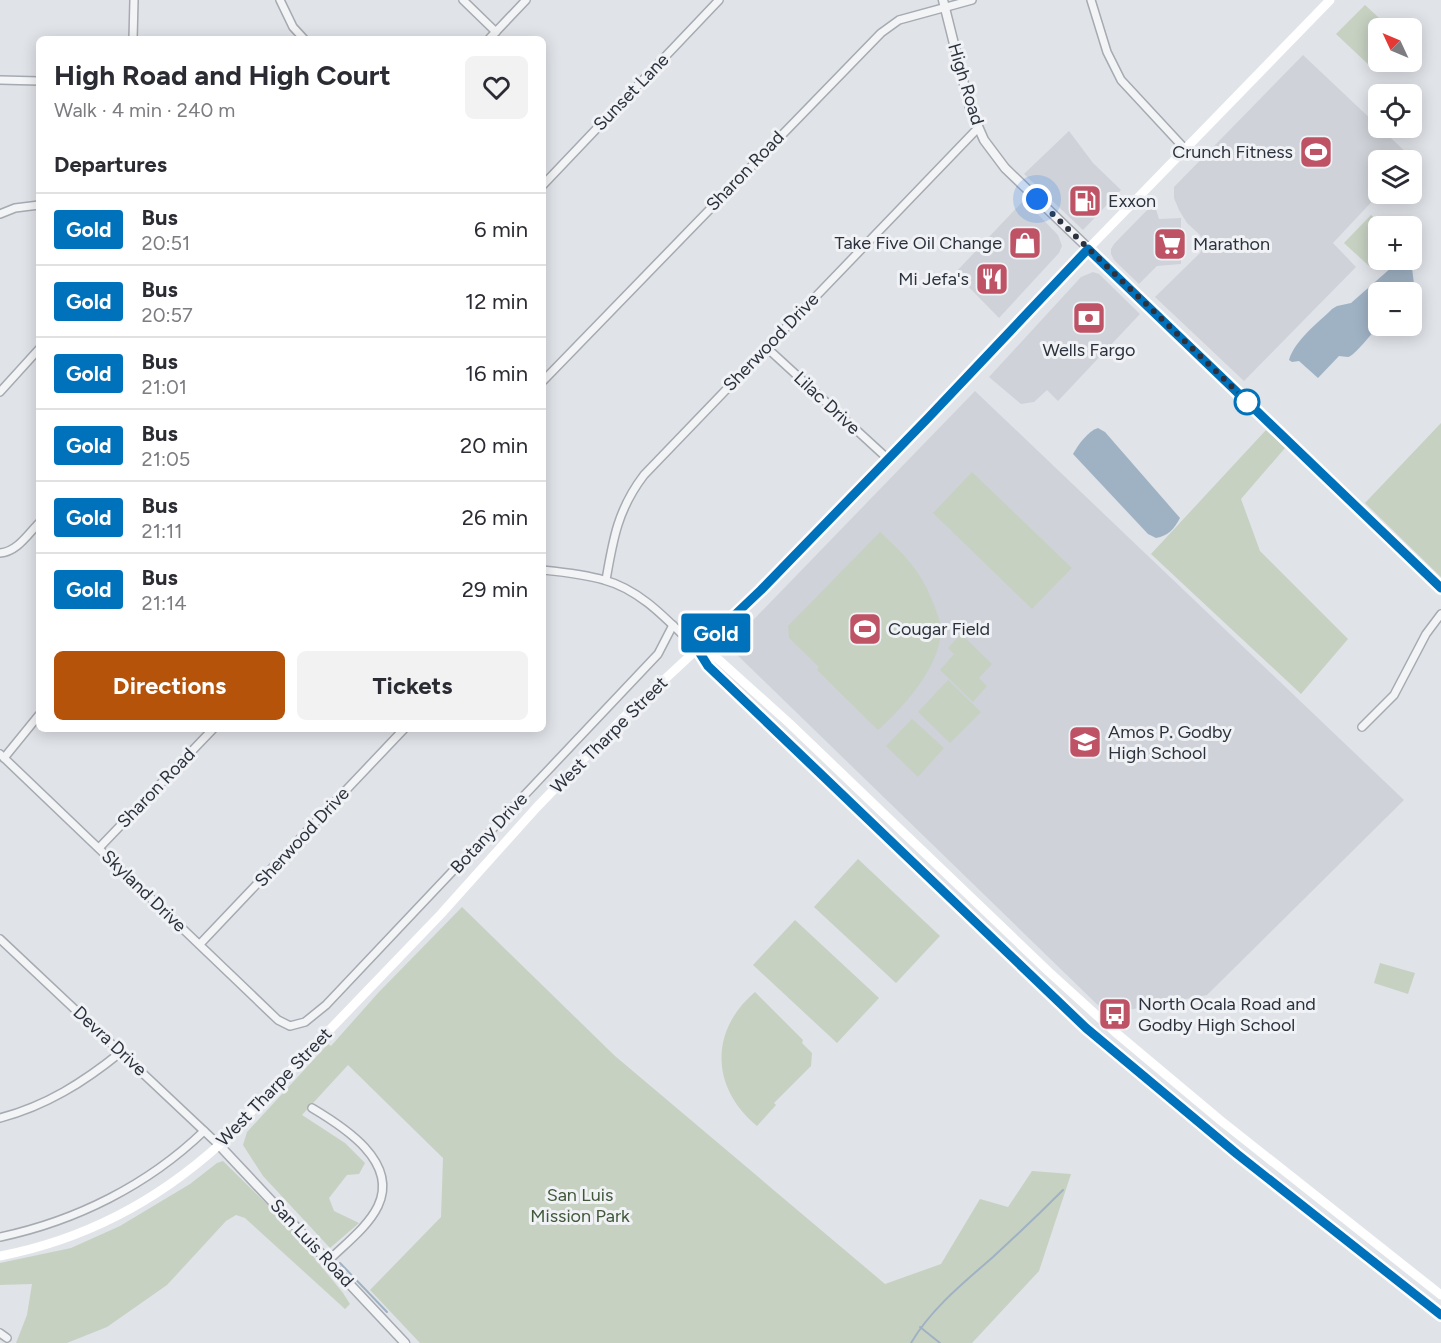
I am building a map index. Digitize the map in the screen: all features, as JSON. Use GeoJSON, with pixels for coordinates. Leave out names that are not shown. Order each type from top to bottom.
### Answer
{"type":"FeatureCollection","features":[{"type":"Feature","properties":{"kind":"main road","name":"West Tharpe Street"},"geometry":{"type":"LineString","coordinates":[[0,1256],[69,1237],[136,1206],[191,1169],[219,1145],[441,914],[552,791],[623,718],[761,590],[1330,0]]}},
{"type":"Feature","properties":{"kind":"main road"},"geometry":{"type":"LineString","coordinates":[[698,650],[718,659],[832,764],[1034,958],[1144,1057],[1337,1214],[1441,1295]]}},
{"type":"Feature","properties":{"kind":"main road"},"geometry":{"type":"LineString","coordinates":[[698,650],[708,666],[821,776],[1038,984],[1127,1064],[1326,1226],[1441,1315]]}},
{"type":"Feature","properties":{"kind":"main road"},"geometry":{"type":"LineString","coordinates":[[821,776],[832,764]]}},
{"type":"Feature","properties":{"kind":"main road"},"geometry":{"type":"LineString","coordinates":[[1023,969],[1034,958]]}},
{"type":"Feature","properties":{"kind":"main road"},"geometry":{"type":"LineString","coordinates":[[1038,984],[1049,972]]}},
{"type":"Feature","properties":{"kind":"main road"},"geometry":{"type":"LineString","coordinates":[[1127,1064],[1144,1057]]}},
{"type":"Feature","properties":{"kind":"main road"},"geometry":{"type":"LineString","coordinates":[[1210,1132],[1220,1120]]}},
{"type":"Feature","properties":{"kind":"main road"},"geometry":{"type":"LineString","coordinates":[[1222,1142],[1231,1129]]}},
{"type":"Feature","properties":{"kind":"main road"},"geometry":{"type":"LineString","coordinates":[[1326,1226],[1337,1214]]}},
{"type":"Feature","properties":{"kind":"street"},"geometry":{"type":"LineString","coordinates":[[133,36],[134,0]]}},
{"type":"Feature","properties":{"kind":"street"},"geometry":{"type":"LineString","coordinates":[[280,0],[289,22],[301,36]]}},
{"type":"Feature","properties":{"kind":"street"},"geometry":{"type":"LineString","coordinates":[[463,0],[496,32]]}},
{"type":"Feature","properties":{"kind":"street"},"geometry":{"type":"LineString","coordinates":[[492,36],[526,0]]}},
{"type":"Feature","properties":{"kind":"street","name":"Sunset Lane"},"geometry":{"type":"LineString","coordinates":[[546,182],[719,0]]}},
{"type":"Feature","properties":{"kind":"street","name":"Sharon Road"},"geometry":{"type":"LineString","coordinates":[[546,378],[881,33],[899,20],[944,4],[972,0]]}},
{"type":"Feature","properties":{"kind":"street"},"geometry":{"type":"LineString","coordinates":[[1091,0],[1107,52],[1121,80],[1185,149]]}},
{"type":"Feature","properties":{"kind":"street","name":"High Road"},"geometry":{"type":"LineString","coordinates":[[944,4],[970,108],[990,149],[1005,168],[1441,588]]}},
{"type":"Feature","properties":{"kind":"street"},"geometry":{"type":"LineString","coordinates":[[0,81],[36,81]]}},
{"type":"Feature","properties":{"kind":"street","name":"Sherwood Drive"},"geometry":{"type":"LineString","coordinates":[[606,580],[618,519],[633,490],[663,454],[978,128]]}},
{"type":"Feature","properties":{"kind":"street"},"geometry":{"type":"LineString","coordinates":[[0,214],[15,208],[36,205]]}},
{"type":"Feature","properties":{"kind":"street","name":"Lilac Drive"},"geometry":{"type":"LineString","coordinates":[[766,347],[888,459]]}},
{"type":"Feature","properties":{"kind":"street"},"geometry":{"type":"LineString","coordinates":[[0,392],[36,352]]}},
{"type":"Feature","properties":{"kind":"street"},"geometry":{"type":"LineString","coordinates":[[0,553],[8,553],[14,549],[36,526]]}},
{"type":"Feature","properties":{"kind":"street"},"geometry":{"type":"LineString","coordinates":[[546,570],[606,580],[640,598],[673,625],[698,650]]}},
{"type":"Feature","properties":{"kind":"street"},"geometry":{"type":"LineString","coordinates":[[1362,727],[1394,695],[1426,634],[1441,614]]}},
{"type":"Feature","properties":{"kind":"street","name":"Botany Drive"},"geometry":{"type":"LineString","coordinates":[[290,1026],[310,1019],[326,1005],[658,654],[673,625]]}},
{"type":"Feature","properties":{"kind":"street"},"geometry":{"type":"LineString","coordinates":[[2,756],[36,717]]}},
{"type":"Feature","properties":{"kind":"street","name":"Sharon Road"},"geometry":{"type":"LineString","coordinates":[[99,848],[210,732]]}},
{"type":"Feature","properties":{"kind":"street","name":"Sherwood Drive"},"geometry":{"type":"LineString","coordinates":[[200,944],[401,732]]}},
{"type":"Feature","properties":{"kind":"street","name":"Skyland Drive"},"geometry":{"type":"LineString","coordinates":[[2,756],[278,1020],[290,1026]]}},
{"type":"Feature","properties":{"kind":"street","name":"Devra Drive"},"geometry":{"type":"LineString","coordinates":[[0,939],[219,1145]]}},
{"type":"Feature","properties":{"kind":"street"},"geometry":{"type":"LineString","coordinates":[[0,1118],[50,1100],[69,1090],[121,1052]]}},
{"type":"Feature","properties":{"kind":"street"},"geometry":{"type":"LineString","coordinates":[[312,1108],[336,1122],[359,1142],[372,1157],[382,1178],[382,1195],[375,1211],[328,1261]]}},
{"type":"Feature","properties":{"kind":"street"},"geometry":{"type":"LineString","coordinates":[[0,1238],[71,1216],[111,1198],[156,1170],[204,1131]]}},
{"type":"Feature","properties":{"kind":"street","name":"San Luis Road"},"geometry":{"type":"LineString","coordinates":[[219,1145],[405,1343]]}},
{"type":"Feature","properties":{"kind":"street"},"geometry":{"type":"LineString","coordinates":[[0,1333],[7,1338]]}},
{"type":"Feature","properties":{"kind":"shaded area"},"geometry":{"type":"Polygon","coordinates":[[[1303,55],[1368,116],[1368,138],[1391,138],[1404,150],[1368,150],[1370,204],[1333,243],[1356,267],[1244,381],[1155,297],[1200,253],[1204,244],[1200,235],[1187,223],[1179,210],[1174,198],[1174,187],[1303,55]]]}},
{"type":"Feature","properties":{"kind":"shaded area"},"geometry":{"type":"Polygon","coordinates":[[[1069,131],[1093,163],[1121,190],[1083,230],[1024,174],[1069,131]]]}},
{"type":"Feature","properties":{"kind":"shaded area"},"geometry":{"type":"Polygon","coordinates":[[[1024,200],[1058,235],[1062,246],[1059,253],[999,318],[955,273],[1024,200]]]}},
{"type":"Feature","properties":{"kind":"shaded area"},"geometry":{"type":"Polygon","coordinates":[[[1154,203],[1159,219],[1181,218],[1181,264],[1157,266],[1139,284],[1114,260],[1111,249],[1154,203]]]}},
{"type":"Feature","properties":{"kind":"shaded area"},"geometry":{"type":"Polygon","coordinates":[[[1093,272],[1099,274],[1140,314],[1058,401],[1047,390],[1034,402],[1021,404],[989,377],[1081,277],[1093,272]]]}},
{"type":"Feature","properties":{"kind":"shaded area","name":"Amos P. Godby High School"},"geometry":{"type":"Polygon","coordinates":[[[975,391],[1404,800],[1207,995],[1107,1014],[728,646],[975,391]]]}},
{"type":"Feature","properties":{"kind":"green space"},"geometry":{"type":"Polygon","coordinates":[[[1365,5],[1379,18],[1368,18],[1368,64],[1336,34],[1365,5]]]}},
{"type":"Feature","properties":{"kind":"green space"},"geometry":{"type":"Polygon","coordinates":[[[1368,218],[1368,265],[1344,243],[1368,218]]]}},
{"type":"Feature","properties":{"kind":"green space"},"geometry":{"type":"Polygon","coordinates":[[[1441,423],[1441,577],[1365,503],[1441,423]]]}},
{"type":"Feature","properties":{"kind":"green space"},"geometry":{"type":"Polygon","coordinates":[[[1266,430],[1285,448],[1241,499],[1260,551],[1348,639],[1301,694],[1151,554],[1266,430]]]}},
{"type":"Feature","properties":{"kind":"green space"},"geometry":{"type":"Polygon","coordinates":[[[972,472],[1072,568],[1032,609],[933,513],[972,472]]]}},
{"type":"Feature","properties":{"kind":"green space","name":"Cougar Field"},"geometry":{"type":"Polygon","coordinates":[[[880,532],[918,573],[934,605],[941,631],[939,645],[927,672],[909,698],[878,730],[817,670],[819,667],[789,638],[788,626],[880,532]]]}},
{"type":"Feature","properties":{"kind":"green space"},"geometry":{"type":"Polygon","coordinates":[[[961,634],[992,664],[979,678],[987,686],[973,702],[940,670],[954,654],[948,648],[961,634]]]}},
{"type":"Feature","properties":{"kind":"green space"},"geometry":{"type":"Polygon","coordinates":[[[948,680],[981,712],[950,743],[918,712],[948,680]]]}},
{"type":"Feature","properties":{"kind":"green space"},"geometry":{"type":"Polygon","coordinates":[[[912,719],[944,748],[918,777],[886,746],[912,719]]]}},
{"type":"Feature","properties":{"kind":"green space"},"geometry":{"type":"Polygon","coordinates":[[[858,859],[940,936],[896,983],[814,907],[858,859]]]}},
{"type":"Feature","properties":{"kind":"green space","name":"San Luis Mission Park"},"geometry":{"type":"Polygon","coordinates":[[[462,907],[615,1056],[885,1284],[941,1264],[980,1199],[1008,1207],[1032,1171],[1071,1174],[1039,1271],[972,1343],[420,1343],[370,1290],[441,1217],[443,1158],[348,1065],[302,1115],[345,1143],[365,1163],[359,1174],[347,1175],[329,1198],[334,1211],[359,1223],[330,1248],[263,1176],[243,1145],[247,1132],[328,1044],[331,1046],[378,993],[462,907]]]}},
{"type":"Feature","properties":{"kind":"green space"},"geometry":{"type":"Polygon","coordinates":[[[795,920],[879,998],[837,1043],[753,965],[795,920]]]}},
{"type":"Feature","properties":{"kind":"green space"},"geometry":{"type":"Polygon","coordinates":[[[1380,963],[1415,973],[1408,994],[1374,983],[1380,963]]]}},
{"type":"Feature","properties":{"kind":"green space"},"geometry":{"type":"Polygon","coordinates":[[[755,992],[803,1040],[802,1043],[812,1053],[811,1066],[774,1103],[776,1105],[757,1126],[742,1111],[731,1095],[724,1077],[722,1059],[723,1042],[729,1024],[740,1007],[755,992]]]}},
{"type":"Feature","properties":{"kind":"green space"},"geometry":{"type":"Polygon","coordinates":[[[223,1161],[285,1222],[343,1293],[350,1304],[345,1309],[245,1218],[236,1215],[226,1221],[167,1285],[107,1327],[67,1343],[16,1343],[27,1315],[32,1284],[0,1285],[0,1263],[71,1248],[120,1226],[190,1184],[223,1161]]]}},
{"type":"Feature","properties":{"kind":"water"},"geometry":{"type":"Polygon","coordinates":[[[1389,270],[1412,270],[1414,282],[1375,282],[1389,270]]]}},
{"type":"Feature","properties":{"kind":"water"},"geometry":{"type":"Polygon","coordinates":[[[1368,288],[1368,336],[1370,336],[1355,353],[1348,357],[1339,356],[1318,378],[1299,361],[1289,360],[1296,346],[1332,309],[1351,303],[1368,288]]]}},
{"type":"Feature","properties":{"kind":"water"},"geometry":{"type":"Polygon","coordinates":[[[1098,428],[1105,432],[1180,518],[1167,534],[1156,538],[1148,534],[1073,454],[1087,435],[1098,428]]]}},
{"type":"Feature","properties":{"kind":"waterway"},"geometry":{"type":"LineString","coordinates":[[911,1343],[948,1297],[1063,1190]]}},
{"type":"Feature","properties":{"kind":"waterway"},"geometry":{"type":"LineString","coordinates":[[340,1263],[387,1312]]}},
{"type":"Feature","properties":{"kind":"waterway"},"geometry":{"type":"LineString","coordinates":[[920,1327],[940,1343]]}},
{"type":"Feature","properties":{"kind":"bus line","name":"Gold"},"geometry":{"type":"LineString","coordinates":[[1441,588],[1088,249],[761,590],[698,650],[708,666],[1086,1028],[1237,1154],[1441,1315]]}},
{"type":"Feature","properties":{"kind":"place","name":"Crunch Fitness"},"geometry":{"type":"Point","coordinates":[1316,152]}},
{"type":"Feature","properties":{"kind":"place","name":"Exxon"},"geometry":{"type":"Point","coordinates":[1085,201]}},
{"type":"Feature","properties":{"kind":"place","name":"Take Five Oil Change"},"geometry":{"type":"Point","coordinates":[1025,243]}},
{"type":"Feature","properties":{"kind":"place","name":"Marathon"},"geometry":{"type":"Point","coordinates":[1170,244]}},
{"type":"Feature","properties":{"kind":"place","name":"Mi Jefa's"},"geometry":{"type":"Point","coordinates":[992,279]}},
{"type":"Feature","properties":{"kind":"place","name":"Wells Fargo"},"geometry":{"type":"Point","coordinates":[1089,318]}},
{"type":"Feature","properties":{"kind":"place","name":"Cougar Field"},"geometry":{"type":"Point","coordinates":[865,629]}},
{"type":"Feature","properties":{"kind":"place","name":"Amos P. Godby High School"},"geometry":{"type":"Point","coordinates":[1085,742]}},
{"type":"Feature","properties":{"kind":"place","name":"North Ocala Road and Godby High School"},"geometry":{"type":"Point","coordinates":[1115,1014]}},
{"type":"Feature","properties":{"kind":"route"},"geometry":{"type":"LineString","coordinates":[[1037,199],[1252,406],[1247,402]]}}]}
